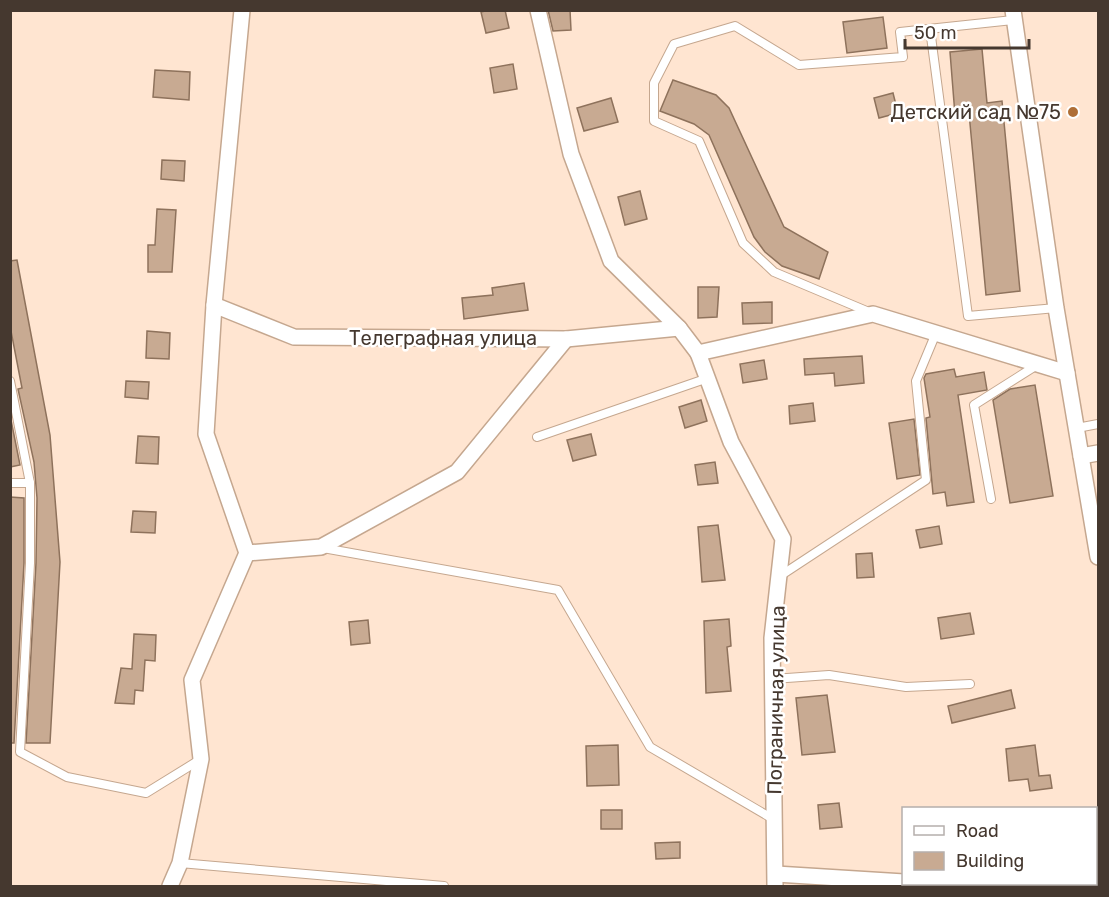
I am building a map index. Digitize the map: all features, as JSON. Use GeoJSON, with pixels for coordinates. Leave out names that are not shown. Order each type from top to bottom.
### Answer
{"type":"FeatureCollection","features":[{"type":"Feature","properties":{"kind":"street"},"geometry":{"type":"LineString","coordinates":[[170,886],[180,862],[201,759],[192,680],[248,553],[206,434],[214,305],[242,10]]}},
{"type":"Feature","properties":{"kind":"street","name":"Пограничная улица"},"geometry":{"type":"LineString","coordinates":[[538,10],[572,154],[612,261],[679,328],[698,353],[731,442],[783,539],[772,638],[775,880]]}},
{"type":"Feature","properties":{"kind":"street"},"geometry":{"type":"LineString","coordinates":[[1013,15],[1056,308],[1098,556]]}},
{"type":"Feature","properties":{"kind":"street","name":"Телеграфная улица"},"geometry":{"type":"LineString","coordinates":[[214,305],[294,337],[566,339],[679,328]]}},
{"type":"Feature","properties":{"kind":"street"},"geometry":{"type":"LineString","coordinates":[[698,353],[873,314],[1067,373]]}},
{"type":"Feature","properties":{"kind":"street"},"geometry":{"type":"LineString","coordinates":[[248,553],[321,547],[457,472],[566,339]]}},
{"type":"Feature","properties":{"kind":"street"},"geometry":{"type":"LineString","coordinates":[[1081,456],[1098,453]]}},
{"type":"Feature","properties":{"kind":"street"},"geometry":{"type":"LineString","coordinates":[[775,880],[902,882]]}},
{"type":"Feature","properties":{"kind":"street"},"geometry":{"type":"LineString","coordinates":[[952,885],[973,886]]}},
{"type":"Feature","properties":{"kind":"lane"},"geometry":{"type":"LineString","coordinates":[[873,314],[774,272],[743,243],[699,141],[654,121],[654,83],[674,44],[735,26],[799,65],[903,57],[900,32],[1013,15]]}},
{"type":"Feature","properties":{"kind":"lane"},"geometry":{"type":"LineString","coordinates":[[930,29],[968,316],[1056,308]]}},
{"type":"Feature","properties":{"kind":"lane"},"geometry":{"type":"LineString","coordinates":[[779,577],[926,480],[916,381],[936,333]]}},
{"type":"Feature","properties":{"kind":"lane"},"geometry":{"type":"LineString","coordinates":[[991,499],[974,405],[1038,364]]}},
{"type":"Feature","properties":{"kind":"lane"},"geometry":{"type":"LineString","coordinates":[[537,437],[708,378]]}},
{"type":"Feature","properties":{"kind":"lane"},"geometry":{"type":"LineString","coordinates":[[10,381],[30,483],[30,563],[20,752],[67,777],[146,793],[201,759]]}},
{"type":"Feature","properties":{"kind":"lane"},"geometry":{"type":"LineString","coordinates":[[1077,428],[1098,424]]}},
{"type":"Feature","properties":{"kind":"lane"},"geometry":{"type":"LineString","coordinates":[[10,483],[30,483]]}},
{"type":"Feature","properties":{"kind":"lane"},"geometry":{"type":"LineString","coordinates":[[321,547],[558,590],[650,747],[775,820]]}},
{"type":"Feature","properties":{"kind":"lane"},"geometry":{"type":"LineString","coordinates":[[772,680],[829,675],[906,687],[970,684]]}},
{"type":"Feature","properties":{"kind":"lane"},"geometry":{"type":"LineString","coordinates":[[180,862],[444,886]]}},
{"type":"Feature","properties":{"kind":"building"},"geometry":{"type":"Polygon","coordinates":[[[505,10],[509,28],[486,33],[481,12],[505,10]]]}},
{"type":"Feature","properties":{"kind":"building"},"geometry":{"type":"Polygon","coordinates":[[[548,10],[570,10],[571,30],[553,31],[548,10]]]}},
{"type":"Feature","properties":{"kind":"building"},"geometry":{"type":"Polygon","coordinates":[[[883,17],[887,48],[847,53],[843,22],[883,17]]]}},
{"type":"Feature","properties":{"kind":"building"},"geometry":{"type":"Polygon","coordinates":[[[982,49],[987,103],[1002,101],[1020,291],[986,295],[969,113],[955,115],[950,52],[982,49]]]}},
{"type":"Feature","properties":{"kind":"building"},"geometry":{"type":"Polygon","coordinates":[[[513,64],[517,89],[494,93],[490,68],[513,64]]]}},
{"type":"Feature","properties":{"kind":"building"},"geometry":{"type":"Polygon","coordinates":[[[155,70],[190,72],[189,100],[153,97],[155,70]]]}},
{"type":"Feature","properties":{"kind":"building"},"geometry":{"type":"Polygon","coordinates":[[[673,80],[716,95],[729,108],[784,227],[828,252],[819,279],[782,266],[765,252],[754,237],[709,135],[694,124],[660,111],[673,80]]]}},
{"type":"Feature","properties":{"kind":"building"},"geometry":{"type":"Polygon","coordinates":[[[893,93],[898,113],[879,118],[874,98],[893,93]]]}},
{"type":"Feature","properties":{"kind":"building"},"geometry":{"type":"Polygon","coordinates":[[[611,98],[618,122],[584,131],[577,108],[611,98]]]}},
{"type":"Feature","properties":{"kind":"building"},"geometry":{"type":"Polygon","coordinates":[[[162,160],[185,161],[184,181],[161,179],[162,160]]]}},
{"type":"Feature","properties":{"kind":"building"},"geometry":{"type":"Polygon","coordinates":[[[640,191],[647,219],[625,225],[618,197],[640,191]]]}},
{"type":"Feature","properties":{"kind":"building"},"geometry":{"type":"Polygon","coordinates":[[[157,209],[176,210],[172,272],[148,272],[148,245],[155,245],[157,209]]]}},
{"type":"Feature","properties":{"kind":"building"},"geometry":{"type":"Polygon","coordinates":[[[17,260],[50,435],[60,562],[50,743],[26,743],[36,563],[37,498],[34,462],[18,389],[22,388],[10,326],[10,261],[17,260]]]}},
{"type":"Feature","properties":{"kind":"building"},"geometry":{"type":"Polygon","coordinates":[[[524,283],[528,310],[464,319],[462,298],[493,295],[492,288],[524,283]]]}},
{"type":"Feature","properties":{"kind":"building"},"geometry":{"type":"Polygon","coordinates":[[[698,287],[719,287],[717,317],[698,318],[698,287]]]}},
{"type":"Feature","properties":{"kind":"building"},"geometry":{"type":"Polygon","coordinates":[[[772,302],[772,323],[743,324],[742,303],[772,302]]]}},
{"type":"Feature","properties":{"kind":"building"},"geometry":{"type":"Polygon","coordinates":[[[147,331],[170,333],[169,359],[146,358],[147,331]]]}},
{"type":"Feature","properties":{"kind":"building"},"geometry":{"type":"Polygon","coordinates":[[[862,356],[864,383],[835,386],[834,373],[805,375],[804,359],[862,356]]]}},
{"type":"Feature","properties":{"kind":"building"},"geometry":{"type":"Polygon","coordinates":[[[764,360],[767,379],[743,383],[740,364],[764,360]]]}},
{"type":"Feature","properties":{"kind":"building"},"geometry":{"type":"Polygon","coordinates":[[[954,369],[956,377],[984,372],[987,390],[958,395],[974,502],[947,506],[945,492],[933,494],[926,418],[930,417],[924,378],[926,374],[954,369]]]}},
{"type":"Feature","properties":{"kind":"building"},"geometry":{"type":"Polygon","coordinates":[[[126,381],[149,382],[148,399],[125,397],[126,381]]]}},
{"type":"Feature","properties":{"kind":"building"},"geometry":{"type":"Polygon","coordinates":[[[1035,385],[1053,496],[1010,503],[993,400],[1010,389],[1035,385]]]}},
{"type":"Feature","properties":{"kind":"building"},"geometry":{"type":"Polygon","coordinates":[[[701,400],[707,421],[685,428],[679,407],[701,400]]]}},
{"type":"Feature","properties":{"kind":"building"},"geometry":{"type":"Polygon","coordinates":[[[813,403],[815,421],[790,424],[789,406],[813,403]]]}},
{"type":"Feature","properties":{"kind":"building"},"geometry":{"type":"Polygon","coordinates":[[[10,415],[20,465],[10,467],[10,415]]]}},
{"type":"Feature","properties":{"kind":"building"},"geometry":{"type":"Polygon","coordinates":[[[914,419],[920,475],[897,479],[889,423],[914,419]]]}},
{"type":"Feature","properties":{"kind":"building"},"geometry":{"type":"Polygon","coordinates":[[[591,434],[596,455],[573,461],[567,440],[591,434]]]}},
{"type":"Feature","properties":{"kind":"building"},"geometry":{"type":"Polygon","coordinates":[[[138,436],[159,437],[158,464],[136,463],[138,436]]]}},
{"type":"Feature","properties":{"kind":"building"},"geometry":{"type":"Polygon","coordinates":[[[715,462],[718,483],[698,485],[695,465],[715,462]]]}},
{"type":"Feature","properties":{"kind":"building"},"geometry":{"type":"Polygon","coordinates":[[[10,497],[24,498],[24,563],[14,743],[10,743],[10,497]]]}},
{"type":"Feature","properties":{"kind":"building"},"geometry":{"type":"Polygon","coordinates":[[[133,511],[156,512],[155,533],[131,532],[133,511]]]}},
{"type":"Feature","properties":{"kind":"building"},"geometry":{"type":"Polygon","coordinates":[[[718,525],[725,580],[702,582],[698,527],[718,525]]]}},
{"type":"Feature","properties":{"kind":"building"},"geometry":{"type":"Polygon","coordinates":[[[939,526],[942,544],[920,548],[916,530],[939,526]]]}},
{"type":"Feature","properties":{"kind":"building"},"geometry":{"type":"Polygon","coordinates":[[[872,553],[874,577],[857,578],[856,554],[872,553]]]}},
{"type":"Feature","properties":{"kind":"building"},"geometry":{"type":"Polygon","coordinates":[[[970,613],[974,634],[941,639],[938,618],[970,613]]]}},
{"type":"Feature","properties":{"kind":"building"},"geometry":{"type":"Polygon","coordinates":[[[729,619],[731,646],[727,647],[731,691],[706,693],[704,621],[729,619]]]}},
{"type":"Feature","properties":{"kind":"building"},"geometry":{"type":"Polygon","coordinates":[[[368,620],[370,643],[351,645],[349,622],[368,620]]]}},
{"type":"Feature","properties":{"kind":"building"},"geometry":{"type":"Polygon","coordinates":[[[134,634],[156,635],[155,661],[145,660],[143,691],[135,690],[134,704],[115,703],[121,668],[132,669],[134,634]]]}},
{"type":"Feature","properties":{"kind":"building"},"geometry":{"type":"Polygon","coordinates":[[[1011,690],[1015,708],[952,723],[948,706],[1011,690]]]}},
{"type":"Feature","properties":{"kind":"building"},"geometry":{"type":"Polygon","coordinates":[[[827,695],[835,752],[802,755],[796,698],[827,695]]]}},
{"type":"Feature","properties":{"kind":"building"},"geometry":{"type":"Polygon","coordinates":[[[618,745],[619,785],[587,786],[586,746],[618,745]]]}},
{"type":"Feature","properties":{"kind":"building"},"geometry":{"type":"Polygon","coordinates":[[[1035,745],[1039,776],[1050,775],[1052,788],[1030,791],[1028,779],[1009,781],[1006,749],[1035,745]]]}},
{"type":"Feature","properties":{"kind":"building"},"geometry":{"type":"Polygon","coordinates":[[[839,803],[842,827],[820,829],[818,805],[839,803]]]}},
{"type":"Feature","properties":{"kind":"building"},"geometry":{"type":"Polygon","coordinates":[[[601,810],[622,810],[622,829],[601,829],[601,810]]]}},
{"type":"Feature","properties":{"kind":"building"},"geometry":{"type":"Polygon","coordinates":[[[680,842],[680,858],[656,859],[655,843],[680,842]]]}},
{"type":"Feature","properties":{"kind":"place","name":"Детский сад №75"},"geometry":{"type":"Point","coordinates":[1073,112]}}]}
